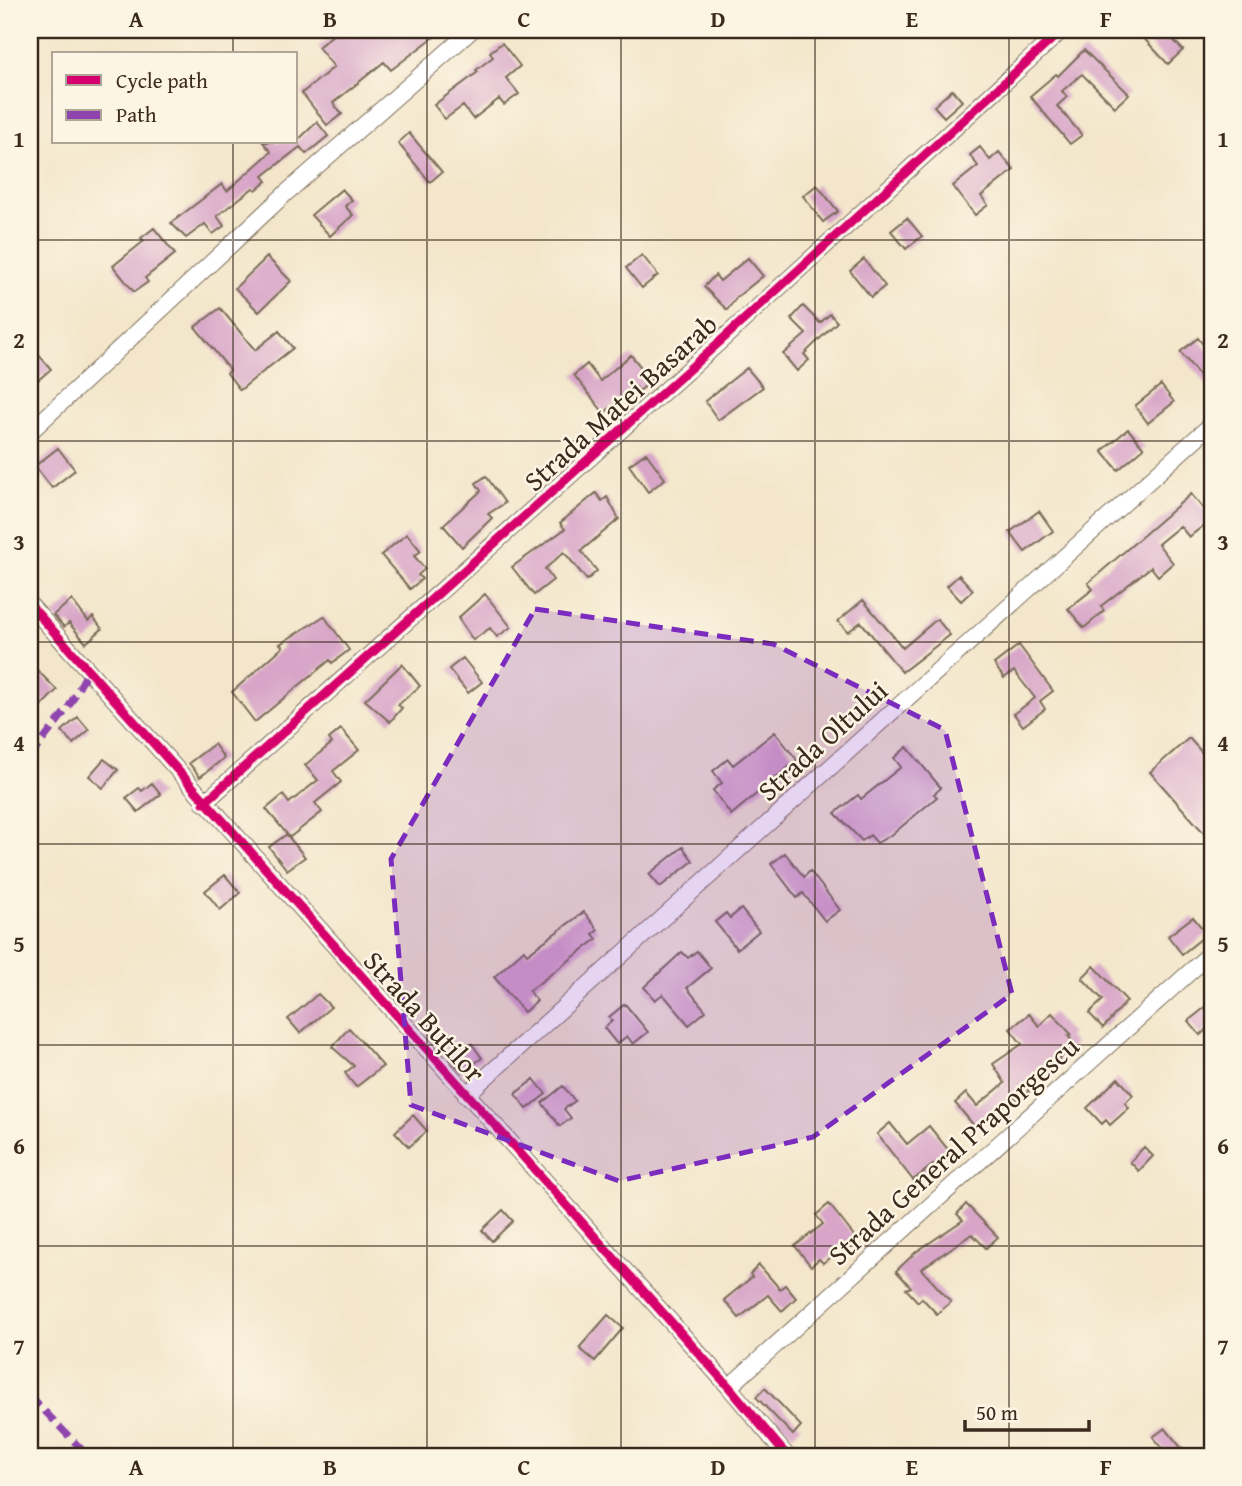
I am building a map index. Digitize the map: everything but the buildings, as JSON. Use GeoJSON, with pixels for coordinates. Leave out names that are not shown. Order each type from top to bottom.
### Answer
{"type":"FeatureCollection","features":[{"type":"Feature","properties":{"kind":"street"},"geometry":{"type":"LineString","coordinates":[[30,432],[285,194],[472,30]]}},
{"type":"Feature","properties":{"kind":"street","name":"Strada Matei Basarab"},"geometry":{"type":"LineString","coordinates":[[204,803],[725,337],[1062,30]]}},
{"type":"Feature","properties":{"kind":"street","name":"Strada Oltului"},"geometry":{"type":"LineString","coordinates":[[466,1095],[1212,424]]}},
{"type":"Feature","properties":{"kind":"street","name":"Strada Buților"},"geometry":{"type":"LineString","coordinates":[[30,605],[204,803],[729,1387],[787,1456]]}},
{"type":"Feature","properties":{"kind":"street","name":"Strada General Praporgescu"},"geometry":{"type":"LineString","coordinates":[[729,1387],[1212,952]]}},
{"type":"Feature","properties":{"kind":"highlighted area"},"geometry":{"type":"Polygon","coordinates":[[[535,609],[773,644],[945,730],[1012,994],[813,1137],[619,1181],[411,1105],[391,859],[535,609]]]}},
{"type":"Feature","properties":{"kind":"marked path"},"geometry":{"type":"LineString","coordinates":[[30,757],[68,708],[88,671]]}},
{"type":"Feature","properties":{"kind":"marked path"},"geometry":{"type":"LineString","coordinates":[[30,1396],[88,1456]]}},
{"type":"Feature","properties":{"kind":"cycle path"},"geometry":{"type":"LineString","coordinates":[[204,803],[725,337],[1062,30]]}},
{"type":"Feature","properties":{"kind":"cycle path"},"geometry":{"type":"LineString","coordinates":[[30,605],[729,1387],[787,1456]]}}]}
